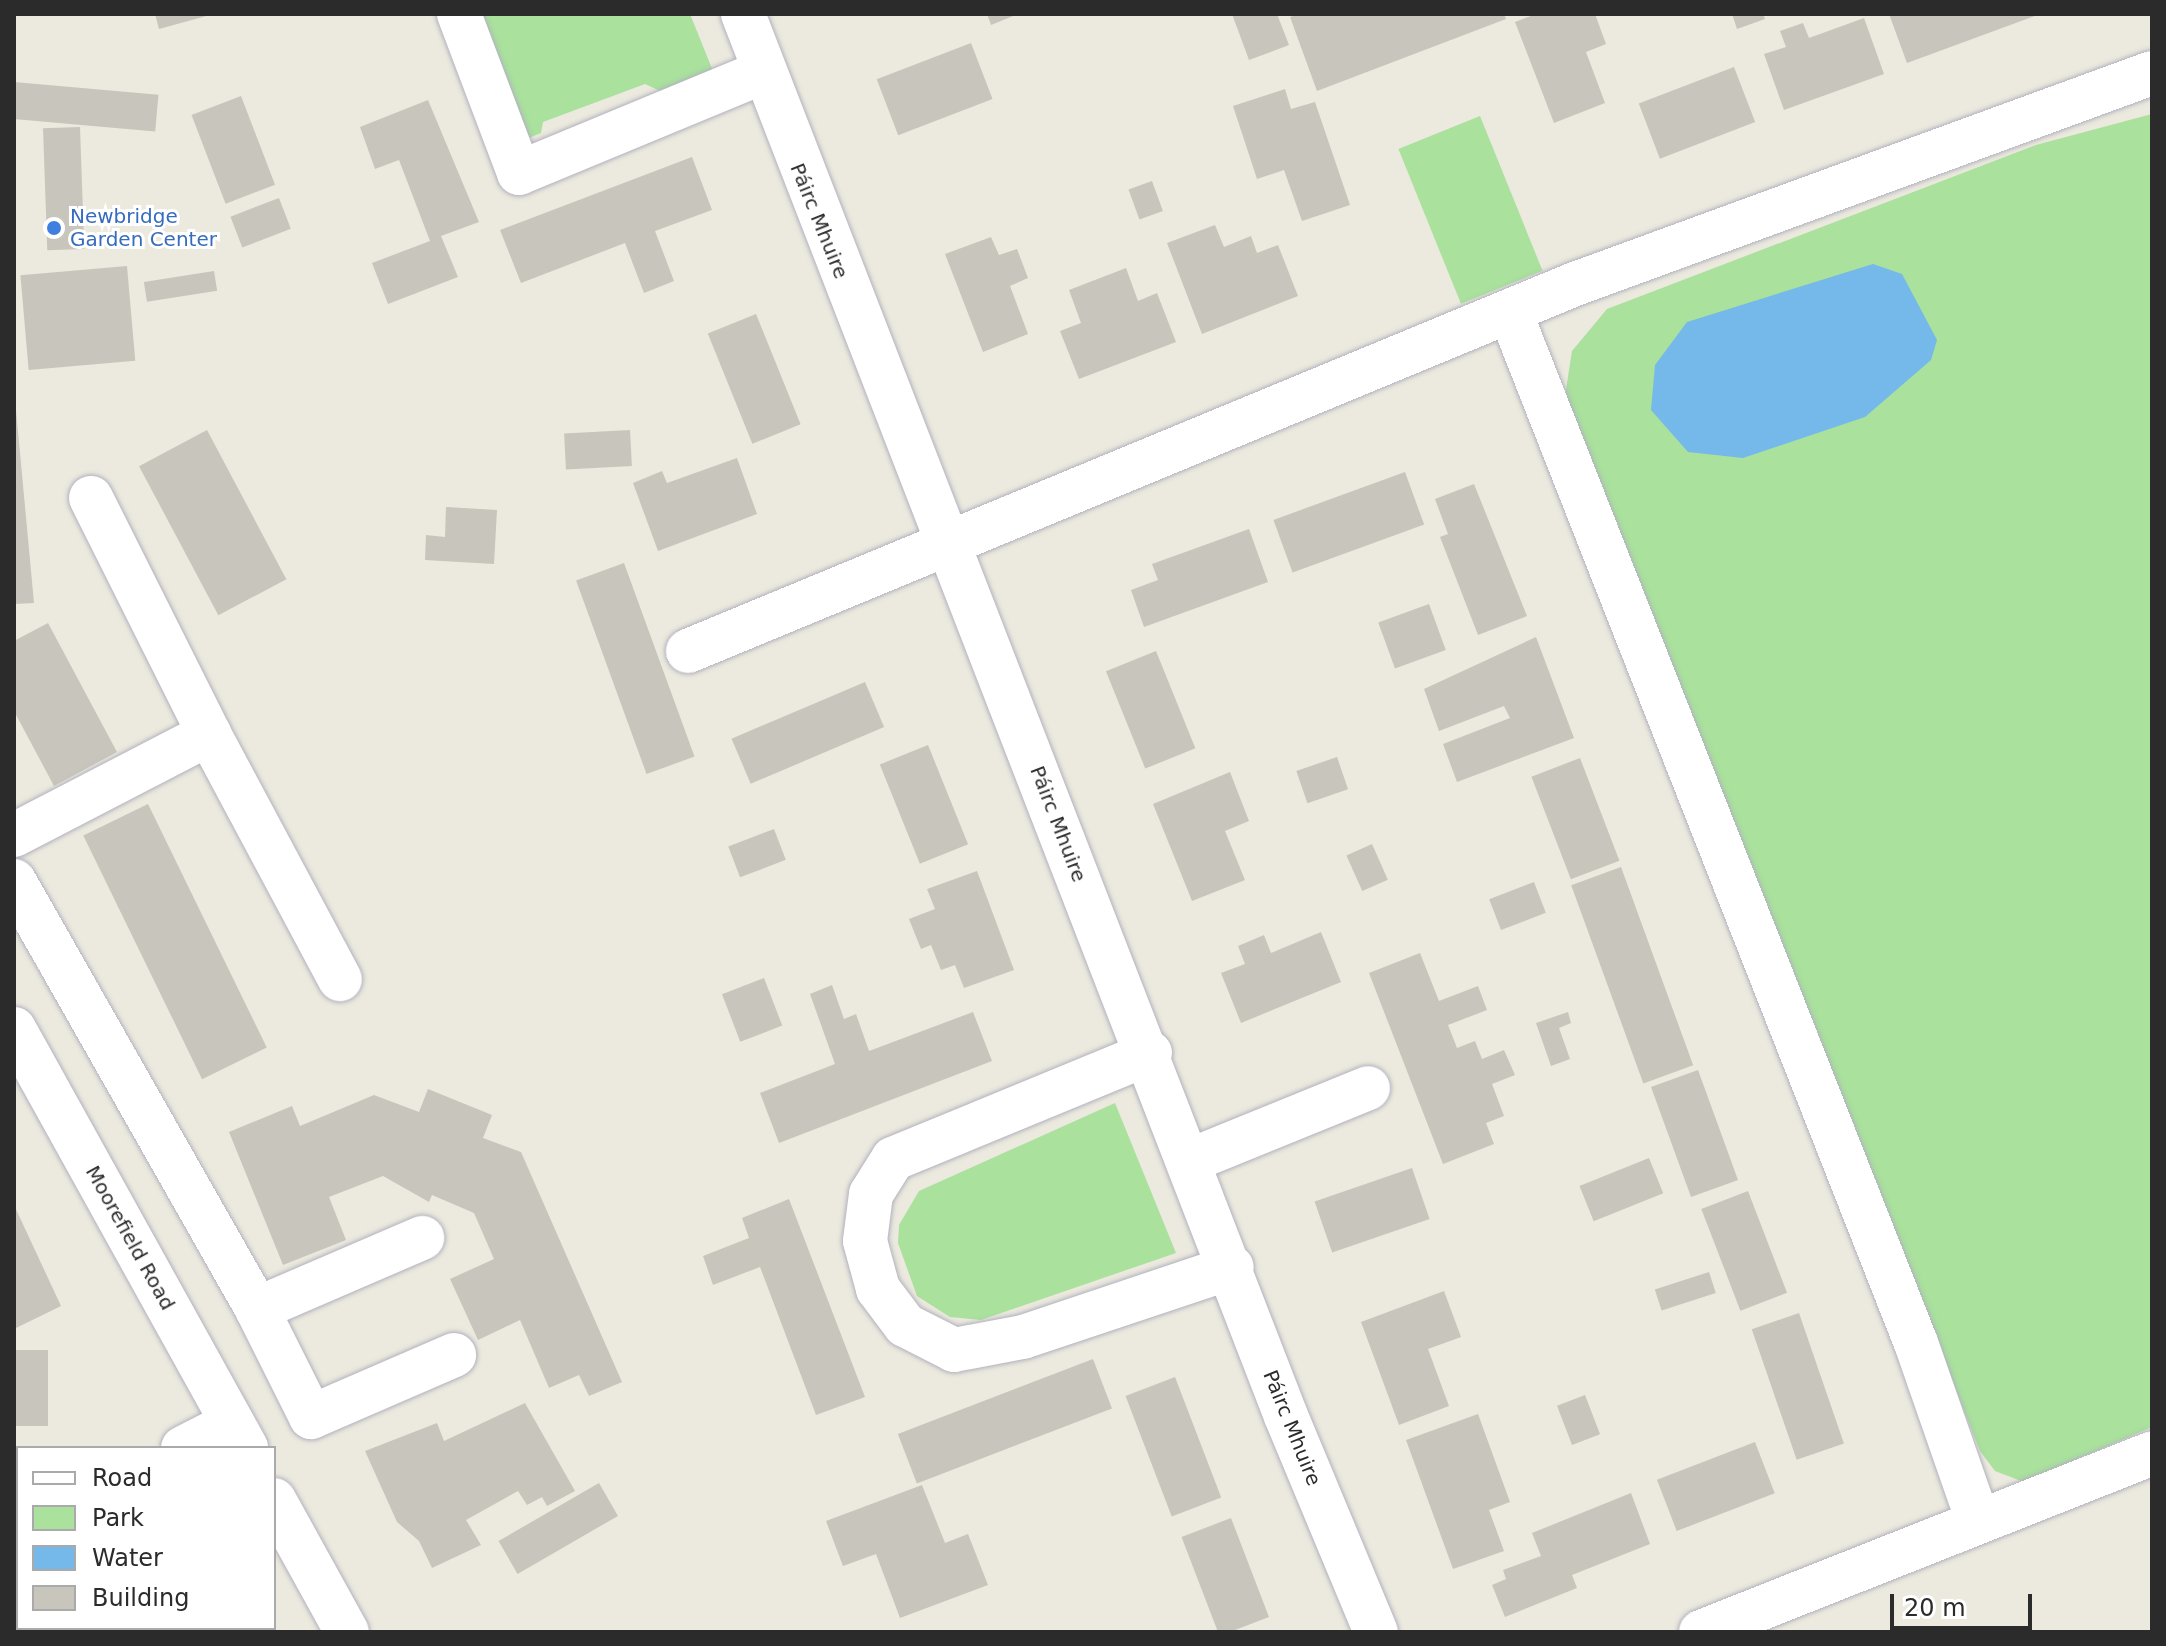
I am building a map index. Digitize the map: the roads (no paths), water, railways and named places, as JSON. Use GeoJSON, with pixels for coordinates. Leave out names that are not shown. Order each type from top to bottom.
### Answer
{"type":"FeatureCollection","features":[{"type":"Feature","properties":{"kind":"street"},"geometry":{"type":"LineString","coordinates":[[459,14],[519,173],[763,72]]}},
{"type":"Feature","properties":{"kind":"street","name":"Páirc Mhuire"},"geometry":{"type":"LineString","coordinates":[[743,14],[763,72],[1376,1632]]}},
{"type":"Feature","properties":{"kind":"street"},"geometry":{"type":"LineString","coordinates":[[688,651],[1510,312],[2152,73]]}},
{"type":"Feature","properties":{"kind":"street"},"geometry":{"type":"LineString","coordinates":[[1510,312],[1911,1329],[1978,1521]]}},
{"type":"Feature","properties":{"kind":"street"},"geometry":{"type":"LineString","coordinates":[[91,498],[209,734],[340,979]]}},
{"type":"Feature","properties":{"kind":"street"},"geometry":{"type":"LineString","coordinates":[[14,835],[209,734]]}},
{"type":"Feature","properties":{"kind":"street"},"geometry":{"type":"LineString","coordinates":[[14,881],[257,1309],[311,1417],[454,1355]]}},
{"type":"Feature","properties":{"kind":"street","name":"Moorefield Road"},"geometry":{"type":"LineString","coordinates":[[14,1029],[239,1435]]}},
{"type":"Feature","properties":{"kind":"street"},"geometry":{"type":"LineString","coordinates":[[1150,1053],[893,1159],[871,1194],[865,1241],[878,1289],[905,1325],[954,1350],[1023,1337],[1232,1267]]}},
{"type":"Feature","properties":{"kind":"street"},"geometry":{"type":"LineString","coordinates":[[1191,1160],[1368,1088]]}},
{"type":"Feature","properties":{"kind":"street"},"geometry":{"type":"LineString","coordinates":[[257,1309],[422,1238]]}},
{"type":"Feature","properties":{"kind":"street"},"geometry":{"type":"LineString","coordinates":[[192,1446],[239,1435]]}},
{"type":"Feature","properties":{"kind":"street"},"geometry":{"type":"LineString","coordinates":[[1701,1632],[2152,1453]]}},
{"type":"Feature","properties":{"kind":"street"},"geometry":{"type":"LineString","coordinates":[[276,1504],[347,1632]]}},
{"type":"Feature","properties":{"kind":"street"},"geometry":{"type":"LineString","coordinates":[[14,1619],[15,1632]]}},
{"type":"Feature","properties":{"kind":"water"},"geometry":{"type":"Polygon","coordinates":[[[1873,264],[1902,274],[1937,340],[1931,360],[1865,417],[1743,458],[1688,452],[1651,410],[1655,365],[1687,322],[1873,264]]]}},
{"type":"Feature","properties":{"kind":"place","name":"Newbridge Garden Center"},"geometry":{"type":"Point","coordinates":[54,228]}}]}
